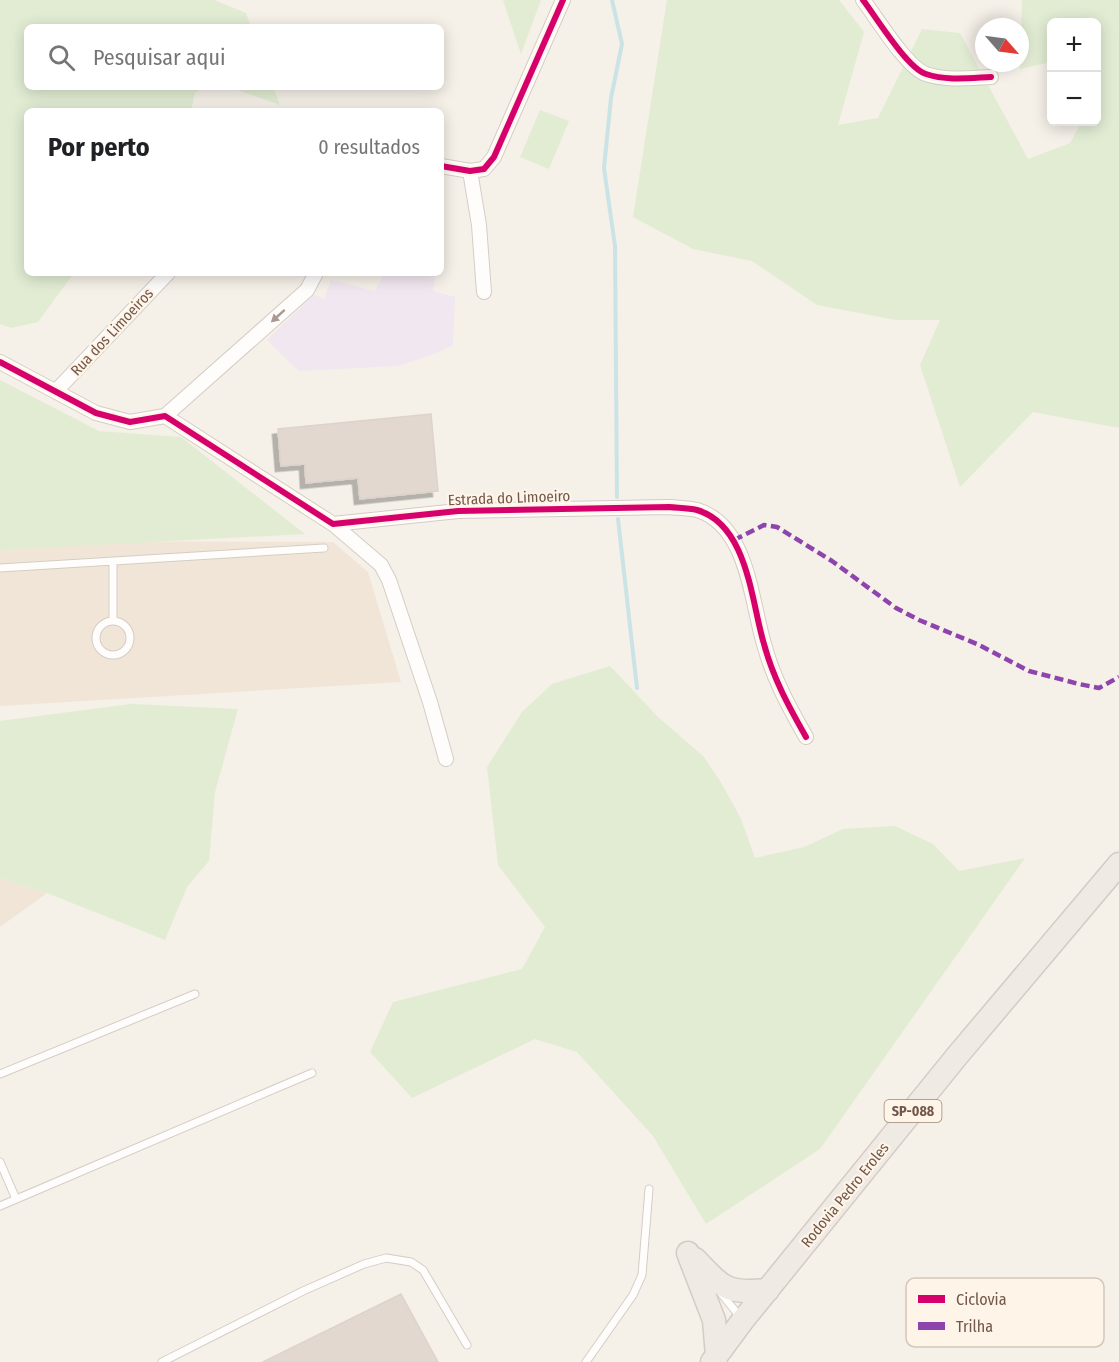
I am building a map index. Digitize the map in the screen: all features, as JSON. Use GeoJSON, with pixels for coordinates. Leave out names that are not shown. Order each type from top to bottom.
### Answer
{"type":"FeatureCollection","features":[{"type":"Feature","properties":{"kind":"highway","name":"Rodovia Pedro Eroles"},"geometry":{"type":"LineString","coordinates":[[719,1360],[743,1320],[957,1056],[1119,864]]}},
{"type":"Feature","properties":{"kind":"highway","name":"Rodovia Pedro Eroles"},"geometry":{"type":"LineString","coordinates":[[719,1360],[1119,879]]}},
{"type":"Feature","properties":{"kind":"highway"},"geometry":{"type":"LineString","coordinates":[[688,1252],[719,1284],[731,1291],[745,1293],[768,1290]]}},
{"type":"Feature","properties":{"kind":"highway"},"geometry":{"type":"LineString","coordinates":[[688,1252],[714,1320],[719,1360]]}},
{"type":"Feature","properties":{"kind":"street"},"geometry":{"type":"LineString","coordinates":[[444,167],[470,171],[484,169],[494,157],[563,0]]}},
{"type":"Feature","properties":{"kind":"street"},"geometry":{"type":"LineString","coordinates":[[863,0],[919,71],[927,75],[947,78],[991,77]]}},
{"type":"Feature","properties":{"kind":"street"},"geometry":{"type":"LineString","coordinates":[[470,171],[479,225],[484,292]]}},
{"type":"Feature","properties":{"kind":"street","name":"Rua dos Limoeiros"},"geometry":{"type":"LineString","coordinates":[[56,391],[165,276]]}},
{"type":"Feature","properties":{"kind":"street"},"geometry":{"type":"LineString","coordinates":[[0,362],[96,413],[130,422],[165,416],[307,290],[314,276]]}},
{"type":"Feature","properties":{"kind":"street"},"geometry":{"type":"LineString","coordinates":[[165,416],[333,524],[381,565],[389,580],[430,702],[446,759]]}},
{"type":"Feature","properties":{"kind":"street","name":"Estrada do Limoeiro"},"geometry":{"type":"LineString","coordinates":[[333,524],[458,511],[669,507],[696,510],[708,515],[723,525],[734,540],[746,571],[763,644],[778,686],[806,737]]}},
{"type":"Feature","properties":{"kind":"lane"},"geometry":{"type":"LineString","coordinates":[[0,568],[324,548]]}},
{"type":"Feature","properties":{"kind":"lane"},"geometry":{"type":"LineString","coordinates":[[112,621],[113,562]]}},
{"type":"Feature","properties":{"kind":"lane"},"geometry":{"type":"LineString","coordinates":[[112,621],[126,626],[130,636],[128,646],[124,651],[114,655],[104,652],[96,638],[100,627],[112,621]]}},
{"type":"Feature","properties":{"kind":"lane"},"geometry":{"type":"LineString","coordinates":[[0,1074],[195,994]]}},
{"type":"Feature","properties":{"kind":"lane"},"geometry":{"type":"LineString","coordinates":[[0,1206],[312,1073]]}},
{"type":"Feature","properties":{"kind":"lane"},"geometry":{"type":"LineString","coordinates":[[0,1162],[16,1199]]}},
{"type":"Feature","properties":{"kind":"lane"},"geometry":{"type":"LineString","coordinates":[[586,1362],[633,1295],[642,1275],[649,1189]]}},
{"type":"Feature","properties":{"kind":"lane"},"geometry":{"type":"LineString","coordinates":[[688,1252],[743,1320]]}},
{"type":"Feature","properties":{"kind":"lane"},"geometry":{"type":"LineString","coordinates":[[162,1362],[303,1291],[364,1264],[386,1258],[411,1262],[423,1270],[467,1345]]}},
{"type":"Feature","properties":{"kind":"shaded area"},"geometry":{"type":"Polygon","coordinates":[[[382,276],[436,276],[433,291],[455,297],[453,345],[399,366],[299,371],[267,340],[314,295],[324,299],[331,280],[375,291],[382,276]]]}},
{"type":"Feature","properties":{"kind":"shaded area"},"geometry":{"type":"Polygon","coordinates":[[[0,541],[333,542],[368,572],[401,682],[0,706],[0,541]]]}},
{"type":"Feature","properties":{"kind":"shaded area"},"geometry":{"type":"Polygon","coordinates":[[[0,878],[47,893],[0,927],[0,878]]]}},
{"type":"Feature","properties":{"kind":"green space"},"geometry":{"type":"Polygon","coordinates":[[[0,0],[214,0],[246,13],[250,24],[24,24],[24,90],[199,90],[195,93],[192,108],[24,108],[24,276],[72,276],[38,322],[11,328],[0,324],[0,0]]]}},
{"type":"Feature","properties":{"kind":"green space"},"geometry":{"type":"Polygon","coordinates":[[[503,0],[541,0],[521,54],[503,0]]]}},
{"type":"Feature","properties":{"kind":"green space"},"geometry":{"type":"Polygon","coordinates":[[[667,0],[839,0],[864,32],[838,125],[878,118],[922,29],[960,33],[975,61],[975,72],[981,72],[1028,159],[1070,143],[1080,126],[1101,126],[1101,18],[1047,18],[1047,63],[1029,67],[1029,18],[1021,18],[1022,0],[1119,0],[1119,428],[1033,412],[960,487],[920,365],[940,320],[896,320],[817,305],[752,261],[693,249],[633,217],[667,0]]]}},
{"type":"Feature","properties":{"kind":"green space"},"geometry":{"type":"Polygon","coordinates":[[[238,90],[274,90],[280,105],[238,90]]]}},
{"type":"Feature","properties":{"kind":"green space"},"geometry":{"type":"Polygon","coordinates":[[[540,110],[569,121],[549,169],[520,157],[540,110]]]}},
{"type":"Feature","properties":{"kind":"green space"},"geometry":{"type":"Polygon","coordinates":[[[0,380],[99,431],[181,437],[305,534],[0,550],[0,380]]]}},
{"type":"Feature","properties":{"kind":"green space"},"geometry":{"type":"Polygon","coordinates":[[[610,666],[658,717],[704,757],[741,819],[755,858],[804,847],[843,829],[895,826],[933,844],[959,871],[1025,858],[820,1149],[706,1224],[653,1136],[577,1052],[535,1039],[412,1098],[370,1052],[393,1002],[522,969],[545,927],[498,865],[487,767],[522,712],[552,684],[610,666]]]}},
{"type":"Feature","properties":{"kind":"green space"},"geometry":{"type":"Polygon","coordinates":[[[131,704],[238,709],[215,792],[209,861],[187,887],[165,940],[47,893],[0,878],[0,721],[131,704]]]}},
{"type":"Feature","properties":{"kind":"building"},"geometry":{"type":"Polygon","coordinates":[[[431,414],[438,491],[360,499],[358,478],[306,483],[305,464],[281,466],[278,429],[431,414]]]}},
{"type":"Feature","properties":{"kind":"building"},"geometry":{"type":"Polygon","coordinates":[[[401,1294],[438,1362],[263,1362],[401,1294]]]}},
{"type":"Feature","properties":{"kind":"waterway"},"geometry":{"type":"LineString","coordinates":[[612,0],[622,44],[611,98],[604,168],[615,246],[617,497]]}},
{"type":"Feature","properties":{"kind":"waterway"},"geometry":{"type":"LineString","coordinates":[[618,519],[637,688]]}},
{"type":"Feature","properties":{"kind":"marked path"},"geometry":{"type":"LineString","coordinates":[[734,540],[764,525],[777,527],[832,561],[896,608],[977,644],[1029,671],[1099,688],[1119,677]]}},
{"type":"Feature","properties":{"kind":"cycle path"},"geometry":{"type":"LineString","coordinates":[[444,167],[470,171],[484,169],[494,157],[563,0]]}},
{"type":"Feature","properties":{"kind":"cycle path"},"geometry":{"type":"LineString","coordinates":[[863,0],[901,52],[918,70],[942,78],[991,77]]}},
{"type":"Feature","properties":{"kind":"cycle path"},"geometry":{"type":"LineString","coordinates":[[0,362],[96,413],[130,422],[165,416],[333,524],[458,511],[669,507],[697,510],[714,518],[727,531],[737,548],[745,566],[772,669],[806,737]]}}]}
